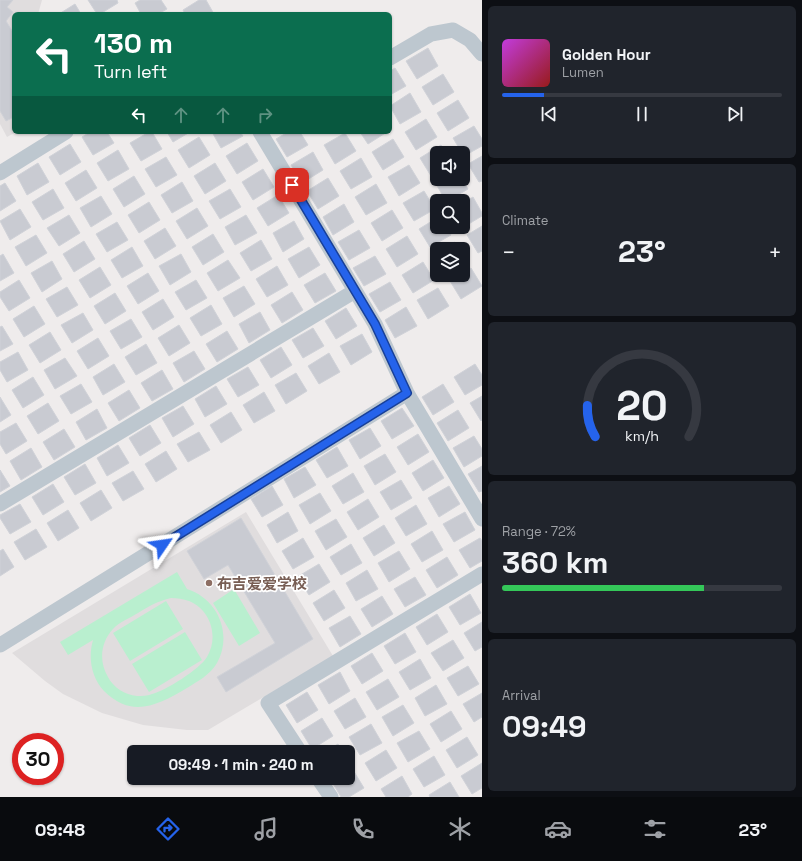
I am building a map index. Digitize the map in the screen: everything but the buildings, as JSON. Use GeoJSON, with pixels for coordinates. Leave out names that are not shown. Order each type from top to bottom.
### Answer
{"type":"FeatureCollection","features":[{"type":"Feature","properties":{"kind":"street"},"geometry":{"type":"LineString","coordinates":[[392,57],[431,34],[453,30],[470,40],[482,54]]}},
{"type":"Feature","properties":{"kind":"street"},"geometry":{"type":"LineString","coordinates":[[0,172],[63,134]]}},
{"type":"Feature","properties":{"kind":"street"},"geometry":{"type":"LineString","coordinates":[[261,134],[375,324],[407,393],[482,519]]}},
{"type":"Feature","properties":{"kind":"street"},"geometry":{"type":"LineString","coordinates":[[0,504],[355,291]]}},
{"type":"Feature","properties":{"kind":"street"},"geometry":{"type":"LineString","coordinates":[[0,645],[407,393]]}},
{"type":"Feature","properties":{"kind":"street"},"geometry":{"type":"LineString","coordinates":[[295,745],[268,703],[482,574]]}},
{"type":"Feature","properties":{"kind":"street"},"geometry":{"type":"LineString","coordinates":[[322,785],[330,797]]}},
{"type":"Feature","properties":{"kind":"shaded area"},"geometry":{"type":"Polygon","coordinates":[[[0,0],[42,0],[39,12],[12,12],[12,134],[7,137],[0,124],[0,0]]]}},
{"type":"Feature","properties":{"kind":"shaded area","name":"布吉爱爱学校"},"geometry":{"type":"Polygon","coordinates":[[[246,512],[333,656],[208,730],[187,730],[143,725],[102,713],[63,694],[12,653],[246,512]]]}},
{"type":"Feature","properties":{"kind":"green space"},"geometry":{"type":"Polygon","coordinates":[[[177,572],[187,589],[198,594],[214,609],[220,619],[223,629],[222,652],[211,671],[187,688],[166,700],[155,704],[135,707],[125,705],[114,700],[104,691],[96,680],[93,673],[91,660],[93,640],[68,655],[60,642],[177,572]],[[171,598],[154,604],[121,622],[113,629],[105,640],[102,659],[105,671],[110,681],[124,692],[139,696],[158,692],[190,673],[203,662],[211,649],[212,633],[208,617],[197,605],[187,600],[171,598]]]}},
{"type":"Feature","properties":{"kind":"green space"},"geometry":{"type":"Polygon","coordinates":[[[234,589],[260,633],[239,646],[213,603],[234,589]]]}},
{"type":"Feature","properties":{"kind":"green space"},"geometry":{"type":"Polygon","coordinates":[[[166,601],[183,629],[130,661],[113,633],[166,601]]]}},
{"type":"Feature","properties":{"kind":"green space"},"geometry":{"type":"Polygon","coordinates":[[[185,632],[202,660],[149,692],[132,664],[185,632]]]}},
{"type":"Feature","properties":{"kind":"place","name":"布吉爱爱学校"},"geometry":{"type":"Point","coordinates":[209,583]}},
{"type":"Feature","properties":{"kind":"route"},"geometry":{"type":"LineString","coordinates":[[162,545],[407,393],[375,324],[292,185]]}}]}
